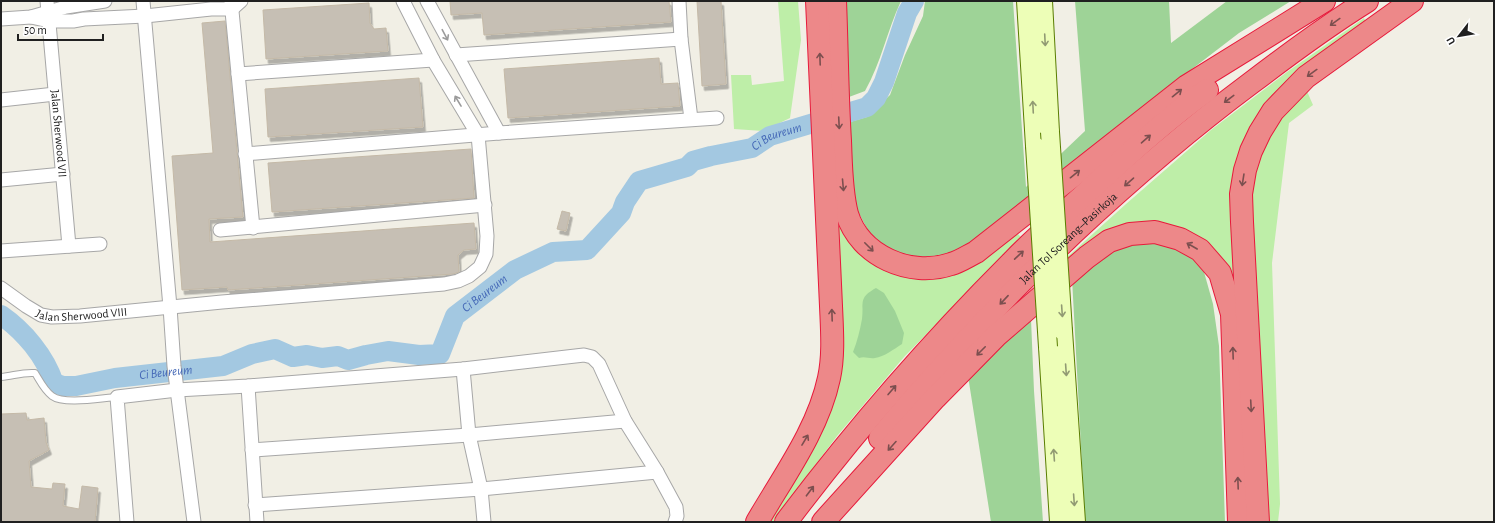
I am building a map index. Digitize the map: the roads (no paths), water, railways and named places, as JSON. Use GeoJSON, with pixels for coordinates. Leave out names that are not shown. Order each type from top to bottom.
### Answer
{"type":"FeatureCollection","features":[{"type":"Feature","properties":{"kind":"highway"},"geometry":{"type":"LineString","coordinates":[[757,522],[809,434],[822,405],[829,378],[832,347],[830,250],[832,154],[829,92],[818,1]]}},
{"type":"Feature","properties":{"kind":"highway"},"geometry":{"type":"LineString","coordinates":[[829,92],[835,1]]}},
{"type":"Feature","properties":{"kind":"highway"},"geometry":{"type":"LineString","coordinates":[[832,154],[848,215],[860,238],[876,254],[900,265],[925,269],[951,264],[976,252],[992,240],[1187,86],[1325,1]]}},
{"type":"Feature","properties":{"kind":"highway","name":"Jalan Tol Soreang–Pasirkoja"},"geometry":{"type":"LineString","coordinates":[[786,522],[872,413],[930,346],[1014,260],[1103,177],[1160,127],[1198,96],[1325,1]]}},
{"type":"Feature","properties":{"kind":"highway","name":"Jalan Tol Soreang–Pasirkoja"},"geometry":{"type":"LineString","coordinates":[[815,522],[864,456],[920,390],[1022,281],[1115,194],[1217,108],[1269,69],[1349,12],[1367,1]]}},
{"type":"Feature","properties":{"kind":"highway"},"geometry":{"type":"LineString","coordinates":[[1258,522],[1242,222],[1241,194],[1245,170],[1251,151],[1260,132],[1273,111],[1306,77],[1412,1]]}},
{"type":"Feature","properties":{"kind":"highway"},"geometry":{"type":"LineString","coordinates":[[823,522],[935,398],[996,336],[1087,257],[1109,241],[1130,234],[1154,232],[1180,239],[1200,250],[1220,273],[1232,314],[1239,522]]}},
{"type":"Feature","properties":{"kind":"main road"},"geometry":{"type":"LineString","coordinates":[[1026,1],[1059,522]]}},
{"type":"Feature","properties":{"kind":"main road"},"geometry":{"type":"LineString","coordinates":[[1043,1],[1050,132],[1076,522]]}},
{"type":"Feature","properties":{"kind":"street"},"geometry":{"type":"LineString","coordinates":[[1,19],[31,17],[66,6],[105,1]]}},
{"type":"Feature","properties":{"kind":"street"},"geometry":{"type":"LineString","coordinates":[[144,1],[174,366],[194,522]]}},
{"type":"Feature","properties":{"kind":"street"},"geometry":{"type":"LineString","coordinates":[[403,1],[433,60],[478,135]]}},
{"type":"Feature","properties":{"kind":"street"},"geometry":{"type":"LineString","coordinates":[[427,1],[499,133]]}},
{"type":"Feature","properties":{"kind":"street"},"geometry":{"type":"LineString","coordinates":[[679,1],[681,39],[691,119]]}},
{"type":"Feature","properties":{"kind":"street"},"geometry":{"type":"LineString","coordinates":[[48,11],[73,21],[84,19],[145,16],[211,9],[235,4],[238,74],[253,228]]}},
{"type":"Feature","properties":{"kind":"street","name":"Jalan Sherwood VII"},"geometry":{"type":"LineString","coordinates":[[48,11],[69,246]]}},
{"type":"Feature","properties":{"kind":"street"},"geometry":{"type":"LineString","coordinates":[[456,55],[681,39]]}},
{"type":"Feature","properties":{"kind":"street"},"geometry":{"type":"LineString","coordinates":[[238,74],[433,60]]}},
{"type":"Feature","properties":{"kind":"street"},"geometry":{"type":"LineString","coordinates":[[1,100],[55,94]]}},
{"type":"Feature","properties":{"kind":"street"},"geometry":{"type":"LineString","coordinates":[[245,154],[499,133],[718,118]]}},
{"type":"Feature","properties":{"kind":"street","name":"Jalan Sherwood VIII"},"geometry":{"type":"LineString","coordinates":[[1,288],[41,315],[52,317],[80,316],[170,306],[444,284],[458,281],[469,276],[480,267],[486,254],[487,236],[485,206],[478,135]]}},
{"type":"Feature","properties":{"kind":"street"},"geometry":{"type":"LineString","coordinates":[[1,180],[63,174]]}},
{"type":"Feature","properties":{"kind":"street"},"geometry":{"type":"LineString","coordinates":[[220,230],[485,206]]}},
{"type":"Feature","properties":{"kind":"street"},"geometry":{"type":"LineString","coordinates":[[1,251],[100,244]]}},
{"type":"Feature","properties":{"kind":"street"},"geometry":{"type":"LineString","coordinates":[[127,522],[117,397],[176,385],[248,386],[462,369],[584,355],[592,357],[599,364],[625,421],[657,472],[676,507],[678,516],[675,522]]}},
{"type":"Feature","properties":{"kind":"street"},"geometry":{"type":"LineString","coordinates":[[462,369],[469,435],[481,489],[484,522]]}},
{"type":"Feature","properties":{"kind":"street"},"geometry":{"type":"LineString","coordinates":[[248,386],[257,522]]}},
{"type":"Feature","properties":{"kind":"street"},"geometry":{"type":"LineString","coordinates":[[252,450],[469,435],[625,421]]}},
{"type":"Feature","properties":{"kind":"street"},"geometry":{"type":"LineString","coordinates":[[255,505],[481,489],[657,472]]}},
{"type":"Feature","properties":{"kind":"lane"},"geometry":{"type":"LineString","coordinates":[[1,377],[25,372],[34,373],[52,397],[59,400],[76,401],[117,397]]}},
{"type":"Feature","properties":{"kind":"waterway","name":"Ci Beureum"},"geometry":{"type":"LineString","coordinates":[[1,315],[26,336],[45,363],[54,383],[63,386],[76,386],[115,378],[223,366],[252,354],[275,349],[293,357],[307,355],[322,358],[338,356],[348,360],[388,351],[419,355],[440,354],[455,316],[515,270],[553,252],[587,250],[621,213],[625,202],[639,181],[687,167],[693,161],[752,148],[770,136],[867,107],[876,98],[884,82],[907,13],[914,1]]}}]}
